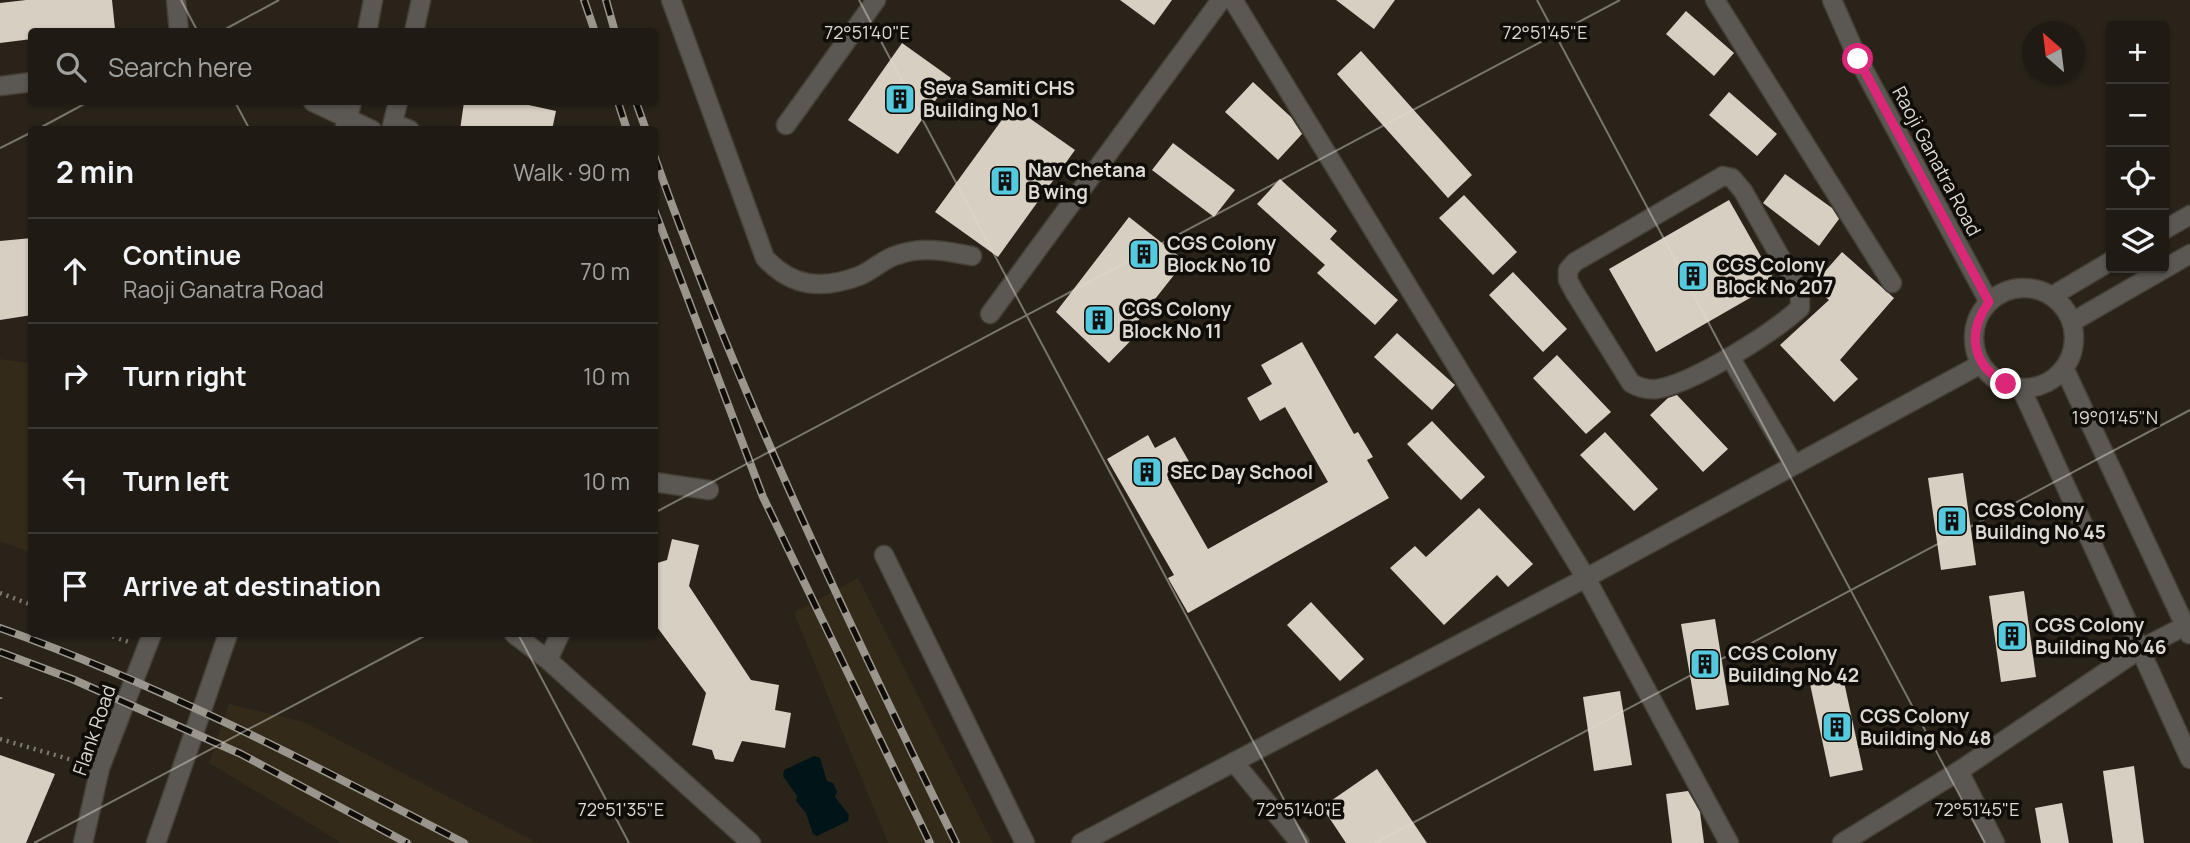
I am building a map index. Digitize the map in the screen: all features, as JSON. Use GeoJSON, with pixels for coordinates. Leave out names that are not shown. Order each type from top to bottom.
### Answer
{"type":"FeatureCollection","features":[{"type":"Feature","properties":{"kind":"street"},"geometry":{"type":"LineString","coordinates":[[176,0],[179,28]]}},
{"type":"Feature","properties":{"kind":"street"},"geometry":{"type":"LineString","coordinates":[[368,28],[373,0]]}},
{"type":"Feature","properties":{"kind":"street"},"geometry":{"type":"LineString","coordinates":[[415,28],[421,0]]}},
{"type":"Feature","properties":{"kind":"street"},"geometry":{"type":"LineString","coordinates":[[671,0],[765,258],[780,275],[798,283],[832,282],[860,276],[896,255],[937,249],[972,256]]}},
{"type":"Feature","properties":{"kind":"street"},"geometry":{"type":"LineString","coordinates":[[989,314],[1220,0]]}},
{"type":"Feature","properties":{"kind":"street"},"geometry":{"type":"LineString","coordinates":[[1233,0],[1586,578],[1729,843]]}},
{"type":"Feature","properties":{"kind":"street"},"geometry":{"type":"LineString","coordinates":[[1715,0],[1892,283]]}},
{"type":"Feature","properties":{"kind":"street","name":"Raoji Ganatra Road"},"geometry":{"type":"LineString","coordinates":[[1832,0],[1858,59],[1989,302]]}},
{"type":"Feature","properties":{"kind":"street"},"geometry":{"type":"LineString","coordinates":[[786,125],[867,3]]}},
{"type":"Feature","properties":{"kind":"street"},"geometry":{"type":"LineString","coordinates":[[0,86],[28,82]]}},
{"type":"Feature","properties":{"kind":"street"},"geometry":{"type":"LineString","coordinates":[[320,105],[365,126]]}},
{"type":"Feature","properties":{"kind":"street"},"geometry":{"type":"LineString","coordinates":[[392,126],[396,105]]}},
{"type":"Feature","properties":{"kind":"street"},"geometry":{"type":"LineString","coordinates":[[1723,176],[1732,178],[1793,281],[1801,302],[1800,308],[1790,317],[1730,357],[1669,385],[1656,389],[1641,389],[1631,383],[1582,304],[1568,281],[1568,270],[1576,262],[1711,181],[1723,176]]}},
{"type":"Feature","properties":{"kind":"street"},"geometry":{"type":"LineString","coordinates":[[2169,227],[2190,215]]}},
{"type":"Feature","properties":{"kind":"street"},"geometry":{"type":"LineString","coordinates":[[2072,322],[2190,254]]}},
{"type":"Feature","properties":{"kind":"street"},"geometry":{"type":"LineString","coordinates":[[2052,296],[2106,264]]}},
{"type":"Feature","properties":{"kind":"street"},"geometry":{"type":"LineString","coordinates":[[2020,288],[2036,289],[2052,296],[2064,307],[2072,322],[2072,354],[2064,368],[2052,380],[2037,387],[2021,388],[1991,376],[1981,364],[1975,348],[1974,331],[1979,315],[1989,302],[2003,292],[2020,288]]}},
{"type":"Feature","properties":{"kind":"street"},"geometry":{"type":"LineString","coordinates":[[1730,357],[1794,465]]}},
{"type":"Feature","properties":{"kind":"street"},"geometry":{"type":"LineString","coordinates":[[1081,843],[1586,578],[1981,364]]}},
{"type":"Feature","properties":{"kind":"street"},"geometry":{"type":"LineString","coordinates":[[1842,843],[1959,771],[2140,649],[2187,631],[2182,602],[2064,368]]}},
{"type":"Feature","properties":{"kind":"street"},"geometry":{"type":"LineString","coordinates":[[2021,388],[2190,759]]}},
{"type":"Feature","properties":{"kind":"street"},"geometry":{"type":"LineString","coordinates":[[658,483],[709,490]]}},
{"type":"Feature","properties":{"kind":"street"},"geometry":{"type":"LineString","coordinates":[[884,555],[1025,843]]}},
{"type":"Feature","properties":{"kind":"street","name":"Flank Road"},"geometry":{"type":"LineString","coordinates":[[82,843],[100,768],[151,637]]}},
{"type":"Feature","properties":{"kind":"street"},"geometry":{"type":"LineString","coordinates":[[156,843],[227,637]]}},
{"type":"Feature","properties":{"kind":"street"},"geometry":{"type":"LineString","coordinates":[[518,637],[548,660],[751,843]]}},
{"type":"Feature","properties":{"kind":"street"},"geometry":{"type":"LineString","coordinates":[[548,660],[559,637]]}},
{"type":"Feature","properties":{"kind":"street"},"geometry":{"type":"LineString","coordinates":[[1234,762],[1300,843]]}},
{"type":"Feature","properties":{"kind":"street"},"geometry":{"type":"LineString","coordinates":[[1959,771],[1995,843]]}},
{"type":"Feature","properties":{"kind":"path"},"geometry":{"type":"LineString","coordinates":[[0,593],[28,604]]}},
{"type":"Feature","properties":{"kind":"path"},"geometry":{"type":"LineString","coordinates":[[0,739],[100,768]]}},
{"type":"Feature","properties":{"kind":"shaded area"},"geometry":{"type":"Polygon","coordinates":[[[0,359],[28,363],[28,552],[0,541],[0,359]]]}},
{"type":"Feature","properties":{"kind":"shaded area"},"geometry":{"type":"Polygon","coordinates":[[[858,578],[993,843],[888,843],[794,613],[858,578]]]}},
{"type":"Feature","properties":{"kind":"shaded area"},"geometry":{"type":"Polygon","coordinates":[[[229,704],[304,722],[538,843],[342,843],[209,763],[229,704]]]}},
{"type":"Feature","properties":{"kind":"shaded area"},"geometry":{"type":"Polygon","coordinates":[[[814,756],[820,758],[827,781],[833,783],[837,792],[835,797],[849,815],[848,821],[817,836],[813,834],[806,813],[796,801],[797,796],[783,776],[784,770],[814,756]]]}},
{"type":"Feature","properties":{"kind":"building"},"geometry":{"type":"Polygon","coordinates":[[[26,0],[112,0],[115,28],[28,28],[28,40],[0,43],[0,3],[26,0]]]}},
{"type":"Feature","properties":{"kind":"building"},"geometry":{"type":"Polygon","coordinates":[[[1120,0],[1172,0],[1154,25],[1120,0]]]}},
{"type":"Feature","properties":{"kind":"building"},"geometry":{"type":"Polygon","coordinates":[[[1336,0],[1395,0],[1374,29],[1336,0]]]}},
{"type":"Feature","properties":{"kind":"building"},"geometry":{"type":"Polygon","coordinates":[[[1686,11],[1734,53],[1714,76],[1666,34],[1686,11]]]}},
{"type":"Feature","properties":{"kind":"building","name":"Seva Samiti CHS Building No 1"},"geometry":{"type":"Polygon","coordinates":[[[902,43],[951,78],[898,154],[848,120],[902,43]]]}},
{"type":"Feature","properties":{"kind":"building"},"geometry":{"type":"Polygon","coordinates":[[[1361,51],[1472,175],[1448,198],[1337,74],[1361,51]]]}},
{"type":"Feature","properties":{"kind":"building"},"geometry":{"type":"Polygon","coordinates":[[[1253,82],[1291,117],[1302,134],[1278,160],[1225,112],[1253,82]]]}},
{"type":"Feature","properties":{"kind":"building"},"geometry":{"type":"Polygon","coordinates":[[[1729,92],[1777,134],[1757,156],[1709,115],[1729,92]]]}},
{"type":"Feature","properties":{"kind":"building"},"geometry":{"type":"Polygon","coordinates":[[[464,105],[529,105],[556,111],[553,126],[461,126],[464,105]]]}},
{"type":"Feature","properties":{"kind":"building","name":"Nav Chetana B wing"},"geometry":{"type":"Polygon","coordinates":[[[1012,106],[1075,150],[998,257],[935,212],[1012,106]]]}},
{"type":"Feature","properties":{"kind":"building"},"geometry":{"type":"Polygon","coordinates":[[[1173,143],[1235,190],[1214,217],[1152,170],[1173,143]]]}},
{"type":"Feature","properties":{"kind":"building"},"geometry":{"type":"Polygon","coordinates":[[[1785,174],[1832,208],[1839,219],[1819,246],[1763,203],[1785,174]]]}},
{"type":"Feature","properties":{"kind":"building"},"geometry":{"type":"Polygon","coordinates":[[[1280,179],[1337,231],[1330,239],[1398,300],[1375,325],[1317,273],[1325,265],[1257,204],[1280,179]]]}},
{"type":"Feature","properties":{"kind":"building"},"geometry":{"type":"Polygon","coordinates":[[[1464,195],[1517,252],[1493,275],[1439,218],[1464,195]]]}},
{"type":"Feature","properties":{"kind":"building","name":"CGS Colony Block No 207"},"geometry":{"type":"Polygon","coordinates":[[[1729,200],[1776,283],[1656,352],[1609,269],[1729,200]]]}},
{"type":"Feature","properties":{"kind":"building"},"geometry":{"type":"Polygon","coordinates":[[[1129,217],[1185,261],[1137,322],[1143,328],[1109,363],[1056,312],[1129,217]]]}},
{"type":"Feature","properties":{"kind":"building"},"geometry":{"type":"Polygon","coordinates":[[[28,238],[28,316],[0,320],[0,241],[28,238]]]}},
{"type":"Feature","properties":{"kind":"building"},"geometry":{"type":"Polygon","coordinates":[[[1842,252],[1894,298],[1840,360],[1858,379],[1834,402],[1780,345],[1829,300],[1812,286],[1842,252]]]}},
{"type":"Feature","properties":{"kind":"building"},"geometry":{"type":"Polygon","coordinates":[[[1513,272],[1567,329],[1543,352],[1489,295],[1513,272]]]}},
{"type":"Feature","properties":{"kind":"building"},"geometry":{"type":"Polygon","coordinates":[[[1397,333],[1455,385],[1432,410],[1374,357],[1397,333]]]}},
{"type":"Feature","properties":{"kind":"building","name":"SEC Day School"},"geometry":{"type":"Polygon","coordinates":[[[1302,342],[1354,434],[1358,432],[1373,457],[1367,460],[1389,498],[1188,613],[1168,578],[1174,575],[1107,459],[1148,435],[1155,448],[1175,437],[1191,465],[1168,479],[1208,549],[1328,482],[1285,407],[1260,421],[1247,398],[1272,384],[1261,365],[1302,342]]]}},
{"type":"Feature","properties":{"kind":"building"},"geometry":{"type":"Polygon","coordinates":[[[1557,355],[1611,412],[1586,434],[1533,378],[1557,355]]]}},
{"type":"Feature","properties":{"kind":"building"},"geometry":{"type":"Polygon","coordinates":[[[1677,395],[1728,449],[1703,472],[1650,415],[1668,398],[1677,395]]]}},
{"type":"Feature","properties":{"kind":"building"},"geometry":{"type":"Polygon","coordinates":[[[1432,421],[1485,477],[1461,500],[1407,444],[1432,421]]]}},
{"type":"Feature","properties":{"kind":"building"},"geometry":{"type":"Polygon","coordinates":[[[1605,432],[1658,489],[1634,511],[1580,455],[1605,432]]]}},
{"type":"Feature","properties":{"kind":"building","name":"CGS Colony Building No 45"},"geometry":{"type":"Polygon","coordinates":[[[1963,473],[1976,565],[1941,570],[1928,478],[1963,473]]]}},
{"type":"Feature","properties":{"kind":"building"},"geometry":{"type":"Polygon","coordinates":[[[1479,508],[1533,564],[1508,587],[1497,575],[1444,625],[1390,568],[1415,546],[1426,557],[1479,508]]]}},
{"type":"Feature","properties":{"kind":"building"},"geometry":{"type":"Polygon","coordinates":[[[672,539],[699,545],[689,586],[751,680],[779,685],[775,710],[791,713],[785,748],[742,741],[733,762],[715,759],[712,750],[692,745],[706,693],[658,628],[658,563],[667,560],[672,539]]]}},
{"type":"Feature","properties":{"kind":"building","name":"CGS Colony Building No 46"},"geometry":{"type":"Polygon","coordinates":[[[2024,591],[2036,677],[2001,682],[1989,596],[2024,591]]]}},
{"type":"Feature","properties":{"kind":"building"},"geometry":{"type":"Polygon","coordinates":[[[1311,602],[1364,659],[1340,681],[1287,625],[1311,602]]]}},
{"type":"Feature","properties":{"kind":"building","name":"CGS Colony Building No 42"},"geometry":{"type":"Polygon","coordinates":[[[1715,619],[1729,705],[1696,710],[1681,624],[1715,619]]]}},
{"type":"Feature","properties":{"kind":"building","name":"CGS Colony Building No 48"},"geometry":{"type":"Polygon","coordinates":[[[1843,677],[1863,770],[1830,777],[1810,684],[1843,677]]]}},
{"type":"Feature","properties":{"kind":"building"},"geometry":{"type":"Polygon","coordinates":[[[1620,691],[1632,765],[1594,771],[1583,697],[1620,691]]]}},
{"type":"Feature","properties":{"kind":"building"},"geometry":{"type":"Polygon","coordinates":[[[0,755],[55,774],[26,843],[0,843],[0,755]]]}},
{"type":"Feature","properties":{"kind":"building"},"geometry":{"type":"Polygon","coordinates":[[[2134,766],[2144,843],[2113,843],[2103,771],[2134,766]]]}},
{"type":"Feature","properties":{"kind":"building"},"geometry":{"type":"Polygon","coordinates":[[[1377,769],[1427,843],[1346,843],[1322,807],[1377,769]]]}},
{"type":"Feature","properties":{"kind":"building"},"geometry":{"type":"Polygon","coordinates":[[[1688,791],[1700,812],[1704,843],[1672,843],[1666,794],[1688,791]]]}},
{"type":"Feature","properties":{"kind":"building"},"geometry":{"type":"Polygon","coordinates":[[[2062,803],[2069,843],[2041,843],[2035,808],[2062,803]]]}},
{"type":"Feature","properties":{"kind":"railway"},"geometry":{"type":"LineString","coordinates":[[584,0],[594,28]]}},
{"type":"Feature","properties":{"kind":"railway"},"geometry":{"type":"LineString","coordinates":[[606,0],[614,28]]}},
{"type":"Feature","properties":{"kind":"railway"},"geometry":{"type":"LineString","coordinates":[[619,105],[626,126]]}},
{"type":"Feature","properties":{"kind":"railway"},"geometry":{"type":"LineString","coordinates":[[637,105],[645,126]]}},
{"type":"Feature","properties":{"kind":"railway"},"geometry":{"type":"LineString","coordinates":[[658,166],[757,418],[834,589],[956,843]]}},
{"type":"Feature","properties":{"kind":"railway"},"geometry":{"type":"LineString","coordinates":[[658,220],[763,497],[930,843]]}},
{"type":"Feature","properties":{"kind":"railway"},"geometry":{"type":"LineString","coordinates":[[0,628],[60,650],[177,700],[293,755],[464,843]]}},
{"type":"Feature","properties":{"kind":"railway"},"geometry":{"type":"LineString","coordinates":[[0,652],[72,679],[241,754],[407,843]]}},
{"type":"Feature","properties":{"kind":"place","name":"Seva Samiti CHS Building No 1"},"geometry":{"type":"Point","coordinates":[900,99]}},
{"type":"Feature","properties":{"kind":"place","name":"Nav Chetana B wing"},"geometry":{"type":"Point","coordinates":[1005,181]}},
{"type":"Feature","properties":{"kind":"place","name":"CGS Colony Block No 10"},"geometry":{"type":"Point","coordinates":[1144,254]}},
{"type":"Feature","properties":{"kind":"place","name":"CGS Colony Block No 207"},"geometry":{"type":"Point","coordinates":[1693,276]}},
{"type":"Feature","properties":{"kind":"place","name":"CGS Colony Block No 11"},"geometry":{"type":"Point","coordinates":[1099,320]}},
{"type":"Feature","properties":{"kind":"place","name":"SEC Day School"},"geometry":{"type":"Point","coordinates":[1147,472]}},
{"type":"Feature","properties":{"kind":"place","name":"CGS Colony Building No 45"},"geometry":{"type":"Point","coordinates":[1952,521]}},
{"type":"Feature","properties":{"kind":"place","name":"CGS Colony Building No 46"},"geometry":{"type":"Point","coordinates":[2012,636]}},
{"type":"Feature","properties":{"kind":"place","name":"CGS Colony Building No 42"},"geometry":{"type":"Point","coordinates":[1705,664]}},
{"type":"Feature","properties":{"kind":"place","name":"CGS Colony Building No 48"},"geometry":{"type":"Point","coordinates":[1837,727]}},
{"type":"Feature","properties":{"kind":"route"},"geometry":{"type":"LineString","coordinates":[[1858,59],[1989,302],[1979,315],[1974,331],[1975,348],[1981,364],[1991,376],[2006,384]]}}]}
